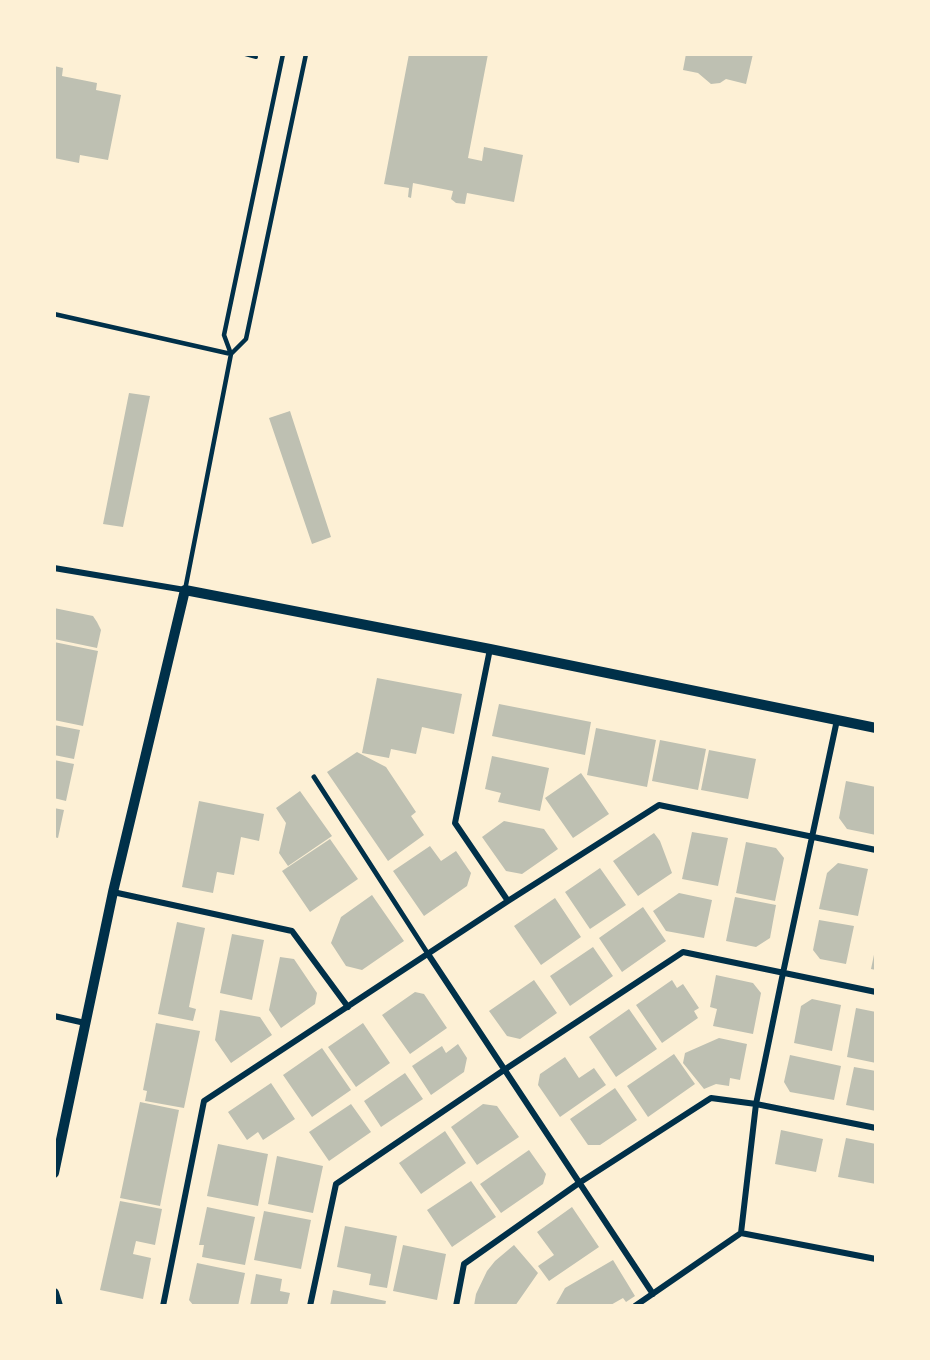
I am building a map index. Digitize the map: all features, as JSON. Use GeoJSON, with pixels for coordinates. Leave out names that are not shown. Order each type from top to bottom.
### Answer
{"type":"FeatureCollection","features":[{"type":"Feature","properties":{"kind":"street"},"geometry":{"type":"LineString","coordinates":[[54,568],[184,590],[490,649],[876,728]]}},
{"type":"Feature","properties":{"kind":"street"},"geometry":{"type":"LineString","coordinates":[[54,1173],[59,1120],[85,1023],[113,892],[184,590]]}},
{"type":"Feature","properties":{"kind":"street"},"geometry":{"type":"LineString","coordinates":[[490,649],[455,823],[508,901]]}},
{"type":"Feature","properties":{"kind":"street"},"geometry":{"type":"LineString","coordinates":[[741,1233],[756,1104],[837,720]]}},
{"type":"Feature","properties":{"kind":"street"},"geometry":{"type":"LineString","coordinates":[[314,777],[653,1294]]}},
{"type":"Feature","properties":{"kind":"street"},"geometry":{"type":"LineString","coordinates":[[163,1306],[204,1101],[508,901],[659,805],[876,850]]}},
{"type":"Feature","properties":{"kind":"street"},"geometry":{"type":"LineString","coordinates":[[113,892],[292,931],[348,1007]]}},
{"type":"Feature","properties":{"kind":"street"},"geometry":{"type":"LineString","coordinates":[[310,1306],[336,1184],[683,952],[876,992]]}},
{"type":"Feature","properties":{"kind":"street"},"geometry":{"type":"LineString","coordinates":[[54,1016],[85,1023]]}},
{"type":"Feature","properties":{"kind":"street"},"geometry":{"type":"LineString","coordinates":[[456,1306],[464,1264],[579,1183],[711,1098],[756,1104],[876,1128]]}},
{"type":"Feature","properties":{"kind":"street"},"geometry":{"type":"LineString","coordinates":[[635,1306],[741,1233],[876,1258]]}},
{"type":"Feature","properties":{"kind":"street"},"geometry":{"type":"LineString","coordinates":[[54,1293],[58,1306]]}},
{"type":"Feature","properties":{"kind":"lane"},"geometry":{"type":"LineString","coordinates":[[184,590],[231,354],[224,335],[283,54]]}},
{"type":"Feature","properties":{"kind":"lane"},"geometry":{"type":"LineString","coordinates":[[231,354],[246,339],[306,54]]}},
{"type":"Feature","properties":{"kind":"lane"},"geometry":{"type":"LineString","coordinates":[[54,314],[231,354]]}},
{"type":"Feature","properties":{"kind":"path"},"geometry":{"type":"LineString","coordinates":[[245,54],[256,57]]}},
{"type":"Feature","properties":{"kind":"building"},"geometry":{"type":"Polygon","coordinates":[[[409,54],[488,54],[468,158],[482,161],[484,147],[523,155],[514,202],[467,193],[465,204],[456,203],[451,199],[453,191],[413,183],[411,198],[408,197],[409,188],[384,184],[409,54]]]}},
{"type":"Feature","properties":{"kind":"building"},"geometry":{"type":"Polygon","coordinates":[[[686,54],[753,54],[746,84],[726,79],[720,83],[711,84],[698,73],[683,70],[686,54]]]}},
{"type":"Feature","properties":{"kind":"building"},"geometry":{"type":"Polygon","coordinates":[[[54,66],[63,68],[62,76],[97,83],[96,90],[121,95],[108,160],[80,155],[79,163],[54,158],[54,66]]]}},
{"type":"Feature","properties":{"kind":"building"},"geometry":{"type":"Polygon","coordinates":[[[129,393],[150,396],[123,527],[103,524],[129,393]]]}},
{"type":"Feature","properties":{"kind":"building"},"geometry":{"type":"Polygon","coordinates":[[[290,411],[331,537],[312,544],[269,418],[290,411]]]}},
{"type":"Feature","properties":{"kind":"building"},"geometry":{"type":"Polygon","coordinates":[[[54,608],[93,616],[101,630],[97,648],[54,639],[54,608]]]}},
{"type":"Feature","properties":{"kind":"building"},"geometry":{"type":"Polygon","coordinates":[[[54,642],[98,651],[83,726],[54,720],[54,642]]]}},
{"type":"Feature","properties":{"kind":"building"},"geometry":{"type":"Polygon","coordinates":[[[377,678],[462,694],[454,734],[422,727],[416,754],[391,749],[389,758],[362,753],[377,678]]]}},
{"type":"Feature","properties":{"kind":"building"},"geometry":{"type":"Polygon","coordinates":[[[499,704],[591,722],[585,755],[492,736],[499,704]]]}},
{"type":"Feature","properties":{"kind":"building"},"geometry":{"type":"Polygon","coordinates":[[[54,725],[80,730],[74,759],[54,755],[54,725]]]}},
{"type":"Feature","properties":{"kind":"building"},"geometry":{"type":"Polygon","coordinates":[[[596,728],[656,740],[647,787],[587,775],[596,728]]]}},
{"type":"Feature","properties":{"kind":"building"},"geometry":{"type":"Polygon","coordinates":[[[660,740],[706,749],[698,790],[652,781],[660,740]]]}},
{"type":"Feature","properties":{"kind":"building"},"geometry":{"type":"Polygon","coordinates":[[[709,750],[756,759],[748,799],[701,790],[709,750]]]}},
{"type":"Feature","properties":{"kind":"building"},"geometry":{"type":"Polygon","coordinates":[[[357,752],[386,767],[416,812],[411,816],[424,835],[388,861],[327,772],[357,752]]]}},
{"type":"Feature","properties":{"kind":"building"},"geometry":{"type":"Polygon","coordinates":[[[492,756],[549,768],[540,811],[498,802],[501,793],[485,789],[492,756]]]}},
{"type":"Feature","properties":{"kind":"building"},"geometry":{"type":"Polygon","coordinates":[[[54,760],[74,764],[66,801],[54,798],[54,760]]]}},
{"type":"Feature","properties":{"kind":"building"},"geometry":{"type":"Polygon","coordinates":[[[581,773],[609,814],[573,838],[545,798],[581,773]]]}},
{"type":"Feature","properties":{"kind":"building"},"geometry":{"type":"Polygon","coordinates":[[[846,781],[876,787],[876,835],[847,829],[839,818],[846,781]]]}},
{"type":"Feature","properties":{"kind":"building"},"geometry":{"type":"Polygon","coordinates":[[[300,791],[332,836],[288,866],[279,853],[286,823],[276,808],[300,791]]]}},
{"type":"Feature","properties":{"kind":"building"},"geometry":{"type":"Polygon","coordinates":[[[199,801],[264,814],[259,841],[241,837],[234,875],[217,872],[213,893],[182,887],[199,801]]]}},
{"type":"Feature","properties":{"kind":"building"},"geometry":{"type":"Polygon","coordinates":[[[54,808],[64,810],[58,838],[54,837],[54,808]]]}},
{"type":"Feature","properties":{"kind":"building"},"geometry":{"type":"Polygon","coordinates":[[[504,821],[544,829],[558,849],[522,874],[506,871],[482,837],[504,821]]]}},
{"type":"Feature","properties":{"kind":"building"},"geometry":{"type":"Polygon","coordinates":[[[692,832],[728,838],[718,886],[682,879],[692,832]]]}},
{"type":"Feature","properties":{"kind":"building"},"geometry":{"type":"Polygon","coordinates":[[[654,833],[660,841],[672,873],[638,896],[613,861],[654,833]]]}},
{"type":"Feature","properties":{"kind":"building"},"geometry":{"type":"Polygon","coordinates":[[[330,839],[358,879],[310,912],[282,871],[330,839]]]}},
{"type":"Feature","properties":{"kind":"building"},"geometry":{"type":"Polygon","coordinates":[[[746,842],[776,848],[784,858],[775,901],[736,893],[746,842]]]}},
{"type":"Feature","properties":{"kind":"building"},"geometry":{"type":"Polygon","coordinates":[[[430,846],[441,861],[456,851],[471,873],[467,886],[424,916],[393,871],[430,846]]]}},
{"type":"Feature","properties":{"kind":"building"},"geometry":{"type":"Polygon","coordinates":[[[838,863],[868,869],[858,916],[819,909],[827,873],[838,863]]]}},
{"type":"Feature","properties":{"kind":"building"},"geometry":{"type":"Polygon","coordinates":[[[600,868],[626,905],[590,929],[565,892],[600,868]]]}},
{"type":"Feature","properties":{"kind":"building"},"geometry":{"type":"Polygon","coordinates":[[[679,893],[712,900],[704,938],[666,931],[653,911],[679,893]]]}},
{"type":"Feature","properties":{"kind":"building"},"geometry":{"type":"Polygon","coordinates":[[[372,895],[404,941],[362,970],[346,966],[331,943],[341,917],[372,895]]]}},
{"type":"Feature","properties":{"kind":"building"},"geometry":{"type":"Polygon","coordinates":[[[735,897],[776,905],[770,938],[756,947],[726,941],[735,897]]]}},
{"type":"Feature","properties":{"kind":"building"},"geometry":{"type":"Polygon","coordinates":[[[555,898],[581,937],[541,965],[514,926],[555,898]]]}},
{"type":"Feature","properties":{"kind":"building"},"geometry":{"type":"Polygon","coordinates":[[[643,907],[666,941],[622,972],[599,938],[643,907]]]}},
{"type":"Feature","properties":{"kind":"building"},"geometry":{"type":"Polygon","coordinates":[[[819,920],[854,926],[846,964],[820,959],[813,950],[819,920]]]}},
{"type":"Feature","properties":{"kind":"building"},"geometry":{"type":"Polygon","coordinates":[[[177,922],[205,928],[189,1007],[196,1009],[193,1021],[158,1014],[177,922]]]}},
{"type":"Feature","properties":{"kind":"building"},"geometry":{"type":"Polygon","coordinates":[[[232,934],[264,940],[252,1000],[220,993],[232,934]]]}},
{"type":"Feature","properties":{"kind":"building"},"geometry":{"type":"Polygon","coordinates":[[[593,947],[613,976],[570,1006],[550,976],[593,947]]]}},
{"type":"Feature","properties":{"kind":"building"},"geometry":{"type":"Polygon","coordinates":[[[876,950],[876,970],[871,969],[876,950]]]}},
{"type":"Feature","properties":{"kind":"building"},"geometry":{"type":"Polygon","coordinates":[[[280,957],[294,959],[317,993],[315,1004],[281,1028],[269,1010],[280,957]]]}},
{"type":"Feature","properties":{"kind":"building"},"geometry":{"type":"Polygon","coordinates":[[[716,975],[753,983],[761,993],[753,1034],[713,1026],[717,1009],[710,1007],[716,975]]]}},
{"type":"Feature","properties":{"kind":"building"},"geometry":{"type":"Polygon","coordinates":[[[534,980],[557,1013],[520,1039],[507,1036],[489,1011],[534,980]]]}},
{"type":"Feature","properties":{"kind":"building"},"geometry":{"type":"Polygon","coordinates":[[[672,980],[677,988],[683,984],[699,1008],[694,1011],[698,1018],[662,1043],[636,1005],[672,980]]]}},
{"type":"Feature","properties":{"kind":"building"},"geometry":{"type":"Polygon","coordinates":[[[415,992],[424,994],[447,1028],[410,1054],[382,1015],[415,992]]]}},
{"type":"Feature","properties":{"kind":"building"},"geometry":{"type":"Polygon","coordinates":[[[812,999],[841,1005],[832,1051],[794,1043],[801,1006],[812,999]]]}},
{"type":"Feature","properties":{"kind":"building"},"geometry":{"type":"Polygon","coordinates":[[[856,1008],[876,1012],[876,1063],[847,1057],[856,1008]]]}},
{"type":"Feature","properties":{"kind":"building"},"geometry":{"type":"Polygon","coordinates":[[[629,1009],[657,1049],[616,1077],[589,1037],[629,1009]]]}},
{"type":"Feature","properties":{"kind":"building"},"geometry":{"type":"Polygon","coordinates":[[[220,1010],[260,1017],[272,1035],[231,1063],[215,1040],[220,1010]]]}},
{"type":"Feature","properties":{"kind":"building"},"geometry":{"type":"Polygon","coordinates":[[[156,1023],[200,1031],[184,1108],[145,1101],[147,1091],[143,1090],[156,1023]]]}},
{"type":"Feature","properties":{"kind":"building"},"geometry":{"type":"Polygon","coordinates":[[[363,1023],[390,1063],[356,1087],[328,1047],[363,1023]]]}},
{"type":"Feature","properties":{"kind":"building"},"geometry":{"type":"Polygon","coordinates":[[[719,1038],[747,1044],[740,1080],[730,1078],[729,1086],[716,1084],[704,1089],[683,1063],[685,1053],[719,1038]]]}},
{"type":"Feature","properties":{"kind":"building"},"geometry":{"type":"Polygon","coordinates":[[[458,1044],[467,1058],[464,1072],[431,1095],[412,1066],[442,1046],[446,1053],[458,1044]]]}},
{"type":"Feature","properties":{"kind":"building"},"geometry":{"type":"Polygon","coordinates":[[[322,1048],[351,1090],[312,1117],[283,1075],[322,1048]]]}},
{"type":"Feature","properties":{"kind":"building"},"geometry":{"type":"Polygon","coordinates":[[[674,1054],[695,1084],[648,1117],[627,1086],[674,1054]]]}},
{"type":"Feature","properties":{"kind":"building"},"geometry":{"type":"Polygon","coordinates":[[[790,1055],[841,1066],[834,1100],[790,1092],[784,1082],[790,1055]]]}},
{"type":"Feature","properties":{"kind":"building"},"geometry":{"type":"Polygon","coordinates":[[[565,1057],[579,1078],[594,1068],[606,1085],[560,1117],[538,1085],[540,1074],[565,1057]]]}},
{"type":"Feature","properties":{"kind":"building"},"geometry":{"type":"Polygon","coordinates":[[[854,1067],[876,1071],[876,1111],[846,1105],[854,1067]]]}},
{"type":"Feature","properties":{"kind":"building"},"geometry":{"type":"Polygon","coordinates":[[[405,1073],[423,1099],[381,1127],[364,1101],[405,1073]]]}},
{"type":"Feature","properties":{"kind":"building"},"geometry":{"type":"Polygon","coordinates":[[[271,1083],[295,1119],[263,1140],[258,1132],[247,1140],[228,1112],[271,1083]]]}},
{"type":"Feature","properties":{"kind":"building"},"geometry":{"type":"Polygon","coordinates":[[[615,1088],[637,1120],[600,1145],[588,1145],[570,1119],[615,1088]]]}},
{"type":"Feature","properties":{"kind":"building"},"geometry":{"type":"Polygon","coordinates":[[[140,1102],[179,1110],[160,1206],[120,1198],[140,1102]]]}},
{"type":"Feature","properties":{"kind":"building"},"geometry":{"type":"Polygon","coordinates":[[[351,1104],[371,1132],[329,1161],[309,1132],[351,1104]]]}},
{"type":"Feature","properties":{"kind":"building"},"geometry":{"type":"Polygon","coordinates":[[[483,1104],[497,1106],[519,1137],[477,1165],[451,1127],[483,1104]]]}},
{"type":"Feature","properties":{"kind":"building"},"geometry":{"type":"Polygon","coordinates":[[[781,1130],[823,1139],[816,1172],[775,1164],[781,1130]]]}},
{"type":"Feature","properties":{"kind":"building"},"geometry":{"type":"Polygon","coordinates":[[[445,1131],[466,1163],[421,1194],[399,1163],[445,1131]]]}},
{"type":"Feature","properties":{"kind":"building"},"geometry":{"type":"Polygon","coordinates":[[[846,1138],[876,1144],[876,1184],[838,1177],[846,1138]]]}},
{"type":"Feature","properties":{"kind":"building"},"geometry":{"type":"Polygon","coordinates":[[[218,1144],[268,1154],[258,1206],[207,1196],[218,1144]]]}},
{"type":"Feature","properties":{"kind":"building"},"geometry":{"type":"Polygon","coordinates":[[[529,1150],[546,1174],[543,1184],[501,1213],[480,1184],[529,1150]]]}},
{"type":"Feature","properties":{"kind":"building"},"geometry":{"type":"Polygon","coordinates":[[[277,1156],[323,1166],[313,1213],[268,1204],[277,1156]]]}},
{"type":"Feature","properties":{"kind":"building"},"geometry":{"type":"Polygon","coordinates":[[[471,1181],[496,1217],[452,1247],[427,1210],[471,1181]]]}},
{"type":"Feature","properties":{"kind":"building"},"geometry":{"type":"Polygon","coordinates":[[[120,1201],[162,1209],[155,1245],[136,1241],[133,1254],[151,1258],[143,1299],[100,1290],[120,1201]]]}},
{"type":"Feature","properties":{"kind":"building"},"geometry":{"type":"Polygon","coordinates":[[[207,1207],[255,1217],[245,1265],[202,1257],[204,1245],[199,1245],[207,1207]]]}},
{"type":"Feature","properties":{"kind":"building"},"geometry":{"type":"Polygon","coordinates":[[[572,1207],[599,1247],[549,1281],[538,1266],[554,1255],[537,1232],[572,1207]]]}},
{"type":"Feature","properties":{"kind":"building"},"geometry":{"type":"Polygon","coordinates":[[[264,1211],[311,1220],[301,1269],[254,1260],[264,1211]]]}},
{"type":"Feature","properties":{"kind":"building"},"geometry":{"type":"Polygon","coordinates":[[[345,1226],[397,1236],[387,1288],[369,1285],[371,1274],[337,1267],[345,1226]]]}},
{"type":"Feature","properties":{"kind":"building"},"geometry":{"type":"Polygon","coordinates":[[[403,1245],[446,1254],[437,1300],[393,1291],[403,1245]]]}},
{"type":"Feature","properties":{"kind":"building"},"geometry":{"type":"Polygon","coordinates":[[[514,1245],[538,1273],[515,1306],[474,1306],[476,1294],[487,1271],[514,1245]]]}},
{"type":"Feature","properties":{"kind":"building"},"geometry":{"type":"Polygon","coordinates":[[[613,1260],[635,1296],[626,1302],[623,1298],[609,1306],[555,1306],[565,1288],[613,1260]]]}},
{"type":"Feature","properties":{"kind":"building"},"geometry":{"type":"Polygon","coordinates":[[[197,1263],[245,1273],[238,1306],[194,1306],[189,1300],[197,1263]]]}},
{"type":"Feature","properties":{"kind":"building"},"geometry":{"type":"Polygon","coordinates":[[[256,1274],[282,1279],[280,1291],[290,1293],[287,1306],[250,1306],[256,1274]]]}},
{"type":"Feature","properties":{"kind":"building"},"geometry":{"type":"Polygon","coordinates":[[[333,1290],[386,1301],[385,1306],[330,1306],[333,1290]]]}}]}
